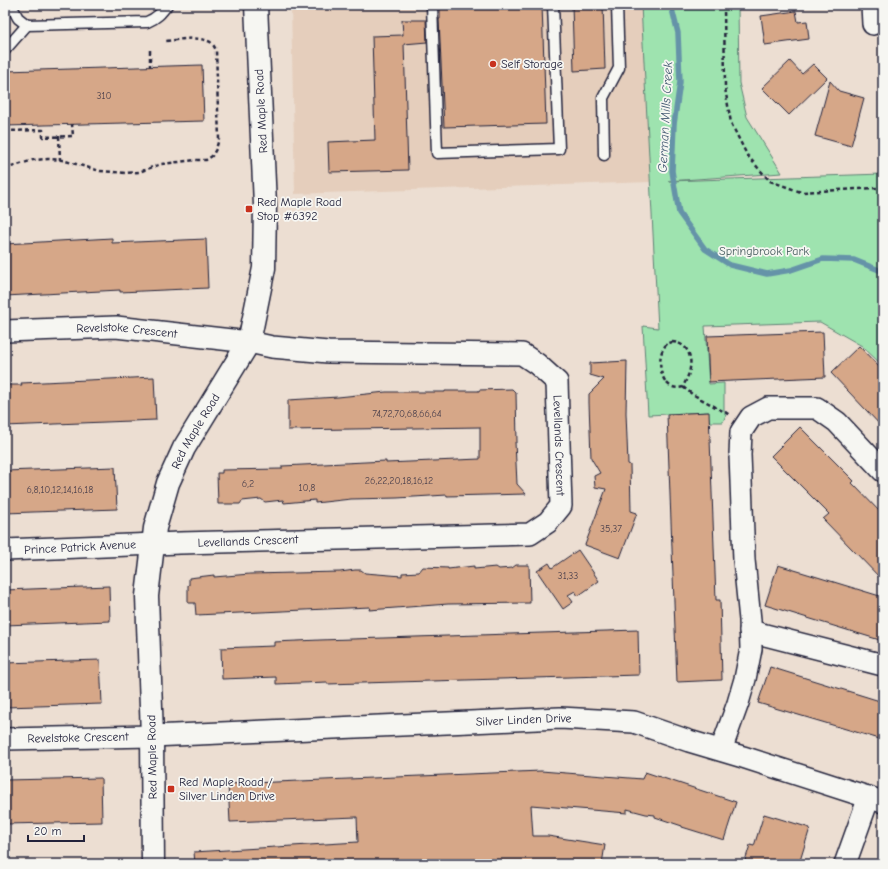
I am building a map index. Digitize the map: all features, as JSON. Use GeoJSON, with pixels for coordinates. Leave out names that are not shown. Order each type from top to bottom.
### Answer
{"type":"FeatureCollection","features":[{"type":"Feature","properties":{"kind":"street","name":"Red Maple Road"},"geometry":{"type":"LineString","coordinates":[[153,864],[152,736],[147,596],[155,528],[168,484],[184,448],[249,342],[264,268],[265,205],[256,5]]}},
{"type":"Feature","properties":{"kind":"street","name":"Revelstoke Crescent"},"geometry":{"type":"LineString","coordinates":[[5,331],[116,327],[249,342]]}},
{"type":"Feature","properties":{"kind":"street","name":"Levellands Crescent"},"geometry":{"type":"LineString","coordinates":[[154,544],[530,534],[548,522],[560,506],[557,382],[537,364],[522,354],[328,352],[272,347],[249,342]]}},
{"type":"Feature","properties":{"kind":"street"},"geometry":{"type":"LineString","coordinates":[[721,750],[745,679],[751,649],[750,620],[744,560],[740,455],[741,432],[751,418],[768,408],[817,408],[836,422],[883,470]]}},
{"type":"Feature","properties":{"kind":"street","name":"Prince Patrick Avenue"},"geometry":{"type":"LineString","coordinates":[[5,550],[154,544]]}},
{"type":"Feature","properties":{"kind":"street"},"geometry":{"type":"LineString","coordinates":[[750,631],[883,665]]}},
{"type":"Feature","properties":{"kind":"street","name":"Silver Linden Drive"},"geometry":{"type":"LineString","coordinates":[[152,736],[560,718],[634,722],[689,741],[876,800]]}},
{"type":"Feature","properties":{"kind":"street","name":"Revelstoke Crescent"},"geometry":{"type":"LineString","coordinates":[[5,739],[152,736]]}},
{"type":"Feature","properties":{"kind":"street"},"geometry":{"type":"LineString","coordinates":[[845,864],[876,800]]}},
{"type":"Feature","properties":{"kind":"lane"},"geometry":{"type":"LineString","coordinates":[[11,5],[18,18],[27,25],[148,22],[161,14],[166,5]]}},
{"type":"Feature","properties":{"kind":"lane"},"geometry":{"type":"LineString","coordinates":[[432,5],[437,153],[559,149],[554,5]]}},
{"type":"Feature","properties":{"kind":"lane"},"geometry":{"type":"LineString","coordinates":[[604,155],[603,98],[620,68],[617,5]]}},
{"type":"Feature","properties":{"kind":"lane"},"geometry":{"type":"LineString","coordinates":[[5,50],[27,25]]}},
{"type":"Feature","properties":{"kind":"path"},"geometry":{"type":"LineString","coordinates":[[724,5],[725,88],[731,123],[747,155],[758,169],[770,181],[801,192],[877,188],[883,189]]}},
{"type":"Feature","properties":{"kind":"path"},"geometry":{"type":"LineString","coordinates":[[5,169],[33,160],[48,159],[60,160],[100,171],[126,173],[139,172],[168,163],[206,160],[212,156],[216,149],[218,139],[216,50],[213,44],[199,39],[166,41]]}},
{"type":"Feature","properties":{"kind":"path"},"geometry":{"type":"LineString","coordinates":[[150,50],[150,67]]}},
{"type":"Feature","properties":{"kind":"path"},"geometry":{"type":"LineString","coordinates":[[5,131],[43,130],[43,137],[73,136],[72,124]]}},
{"type":"Feature","properties":{"kind":"path"},"geometry":{"type":"LineString","coordinates":[[59,136],[60,160]]}},
{"type":"Feature","properties":{"kind":"path"},"geometry":{"type":"LineString","coordinates":[[683,387],[689,373],[690,358],[688,351],[683,346],[678,342],[672,342],[666,345],[662,352],[661,373],[666,384],[672,388],[683,387],[692,394],[730,416]]}},
{"type":"Feature","properties":{"kind":"shaded area"},"geometry":{"type":"Polygon","coordinates":[[[291,5],[641,5],[651,182],[295,194],[291,5]]]}},
{"type":"Feature","properties":{"kind":"green space","name":"Springbrook Park"},"geometry":{"type":"Polygon","coordinates":[[[641,5],[738,5],[739,83],[747,117],[782,173],[668,181],[883,174],[883,366],[862,346],[820,322],[705,326],[709,384],[724,383],[724,411],[727,412],[723,422],[709,422],[708,412],[648,415],[643,326],[658,328],[641,5]]]}},
{"type":"Feature","properties":{"kind":"building","name":"Self Storage"},"geometry":{"type":"Polygon","coordinates":[[[440,5],[542,5],[546,124],[444,127],[439,19],[440,5]]]}},
{"type":"Feature","properties":{"kind":"building"},"geometry":{"type":"Polygon","coordinates":[[[572,5],[603,5],[605,69],[574,71],[572,5]]]}},
{"type":"Feature","properties":{"kind":"building"},"geometry":{"type":"Polygon","coordinates":[[[796,11],[798,22],[807,21],[809,39],[765,45],[761,16],[796,11]]]}},
{"type":"Feature","properties":{"kind":"building"},"geometry":{"type":"Polygon","coordinates":[[[402,20],[426,20],[427,42],[404,44],[408,170],[329,172],[328,142],[375,140],[372,36],[403,35],[402,20]]]}},
{"type":"Feature","properties":{"kind":"building"},"geometry":{"type":"Polygon","coordinates":[[[790,61],[802,74],[813,64],[827,78],[789,115],[762,88],[790,61]]]}},
{"type":"Feature","properties":{"kind":"building"},"geometry":{"type":"Polygon","coordinates":[[[202,65],[204,121],[5,126],[5,71],[202,65]]]}},
{"type":"Feature","properties":{"kind":"building"},"geometry":{"type":"Polygon","coordinates":[[[830,81],[839,91],[864,98],[851,146],[815,136],[830,81]]]}},
{"type":"Feature","properties":{"kind":"building"},"geometry":{"type":"Polygon","coordinates":[[[112,238],[112,243],[206,239],[208,288],[120,292],[120,290],[5,296],[5,244],[112,238]]]}},
{"type":"Feature","properties":{"kind":"building"},"geometry":{"type":"Polygon","coordinates":[[[823,332],[825,377],[709,382],[707,336],[823,332]]]}},
{"type":"Feature","properties":{"kind":"building"},"geometry":{"type":"Polygon","coordinates":[[[859,346],[883,371],[883,428],[831,373],[859,346]]]}},
{"type":"Feature","properties":{"kind":"building"},"geometry":{"type":"Polygon","coordinates":[[[627,361],[626,413],[628,464],[630,465],[631,511],[637,513],[620,558],[585,545],[606,489],[595,487],[594,476],[600,473],[591,458],[589,403],[589,394],[604,379],[590,375],[590,363],[627,361]]]}},
{"type":"Feature","properties":{"kind":"building"},"geometry":{"type":"Polygon","coordinates":[[[154,377],[156,420],[5,426],[5,385],[154,377]]]}},
{"type":"Feature","properties":{"kind":"building"},"geometry":{"type":"Polygon","coordinates":[[[512,389],[516,393],[517,442],[515,442],[517,484],[526,494],[447,495],[351,499],[315,503],[315,500],[284,503],[283,500],[265,502],[261,499],[242,501],[240,504],[218,504],[217,473],[222,473],[222,470],[282,469],[282,466],[386,461],[386,463],[480,459],[480,427],[288,430],[288,400],[386,392],[445,392],[512,389]]]}},
{"type":"Feature","properties":{"kind":"building"},"geometry":{"type":"Polygon","coordinates":[[[709,412],[716,600],[720,600],[722,680],[677,682],[667,414],[709,412]]]}},
{"type":"Feature","properties":{"kind":"building"},"geometry":{"type":"Polygon","coordinates":[[[800,427],[854,481],[852,483],[883,515],[883,581],[823,519],[829,514],[771,456],[800,427]]]}},
{"type":"Feature","properties":{"kind":"building"},"geometry":{"type":"Polygon","coordinates":[[[115,467],[117,509],[5,513],[5,471],[115,467]]]}},
{"type":"Feature","properties":{"kind":"building"},"geometry":{"type":"Polygon","coordinates":[[[578,550],[599,581],[578,596],[575,591],[568,595],[573,602],[563,609],[537,571],[549,563],[552,568],[578,550]]]}},
{"type":"Feature","properties":{"kind":"building"},"geometry":{"type":"Polygon","coordinates":[[[516,565],[529,565],[530,603],[448,604],[369,610],[370,607],[196,615],[195,603],[188,603],[189,578],[214,575],[214,577],[250,574],[340,572],[361,570],[365,573],[402,576],[402,573],[419,572],[423,567],[448,569],[474,566],[474,569],[496,567],[499,569],[512,568],[516,565]]]}},
{"type":"Feature","properties":{"kind":"building"},"geometry":{"type":"Polygon","coordinates":[[[778,565],[883,597],[883,641],[765,605],[778,565]]]}},
{"type":"Feature","properties":{"kind":"building"},"geometry":{"type":"Polygon","coordinates":[[[109,586],[110,621],[5,625],[5,590],[109,586]]]}},
{"type":"Feature","properties":{"kind":"building"},"geometry":{"type":"Polygon","coordinates":[[[638,630],[639,675],[327,684],[327,682],[276,684],[276,677],[222,679],[221,648],[274,646],[274,642],[320,640],[638,630]]]}},
{"type":"Feature","properties":{"kind":"building"},"geometry":{"type":"Polygon","coordinates":[[[100,660],[102,704],[5,707],[5,663],[100,660]]]}},
{"type":"Feature","properties":{"kind":"building"},"geometry":{"type":"Polygon","coordinates":[[[770,667],[883,702],[883,740],[758,703],[770,667]]]}},
{"type":"Feature","properties":{"kind":"building"},"geometry":{"type":"Polygon","coordinates":[[[541,771],[642,779],[645,772],[736,802],[724,840],[682,827],[655,817],[655,815],[627,809],[627,813],[531,805],[533,836],[548,836],[605,845],[602,864],[195,864],[194,852],[358,842],[357,817],[230,822],[228,784],[541,771]]]}},
{"type":"Feature","properties":{"kind":"building"},"geometry":{"type":"Polygon","coordinates":[[[101,778],[102,822],[5,824],[5,780],[101,778]]]}},
{"type":"Feature","properties":{"kind":"building"},"geometry":{"type":"Polygon","coordinates":[[[764,814],[810,828],[799,864],[744,864],[750,845],[754,846],[764,814]]]}},
{"type":"Feature","properties":{"kind":"waterway","name":"German Mills Creek"},"geometry":{"type":"LineString","coordinates":[[671,5],[678,33],[680,82],[674,124],[672,171],[679,213],[705,249],[730,265],[767,274],[791,270],[823,259],[854,260],[883,273]]}},
{"type":"Feature","properties":{"kind":"place","name":"Self Storage"},"geometry":{"type":"Point","coordinates":[493,64]}},
{"type":"Feature","properties":{"kind":"place","name":"Red Maple Road Stop #6392"},"geometry":{"type":"Point","coordinates":[249,209]}},
{"type":"Feature","properties":{"kind":"place","name":"Red Maple Road / Silver Linden Drive"},"geometry":{"type":"Point","coordinates":[171,789]}}]}
